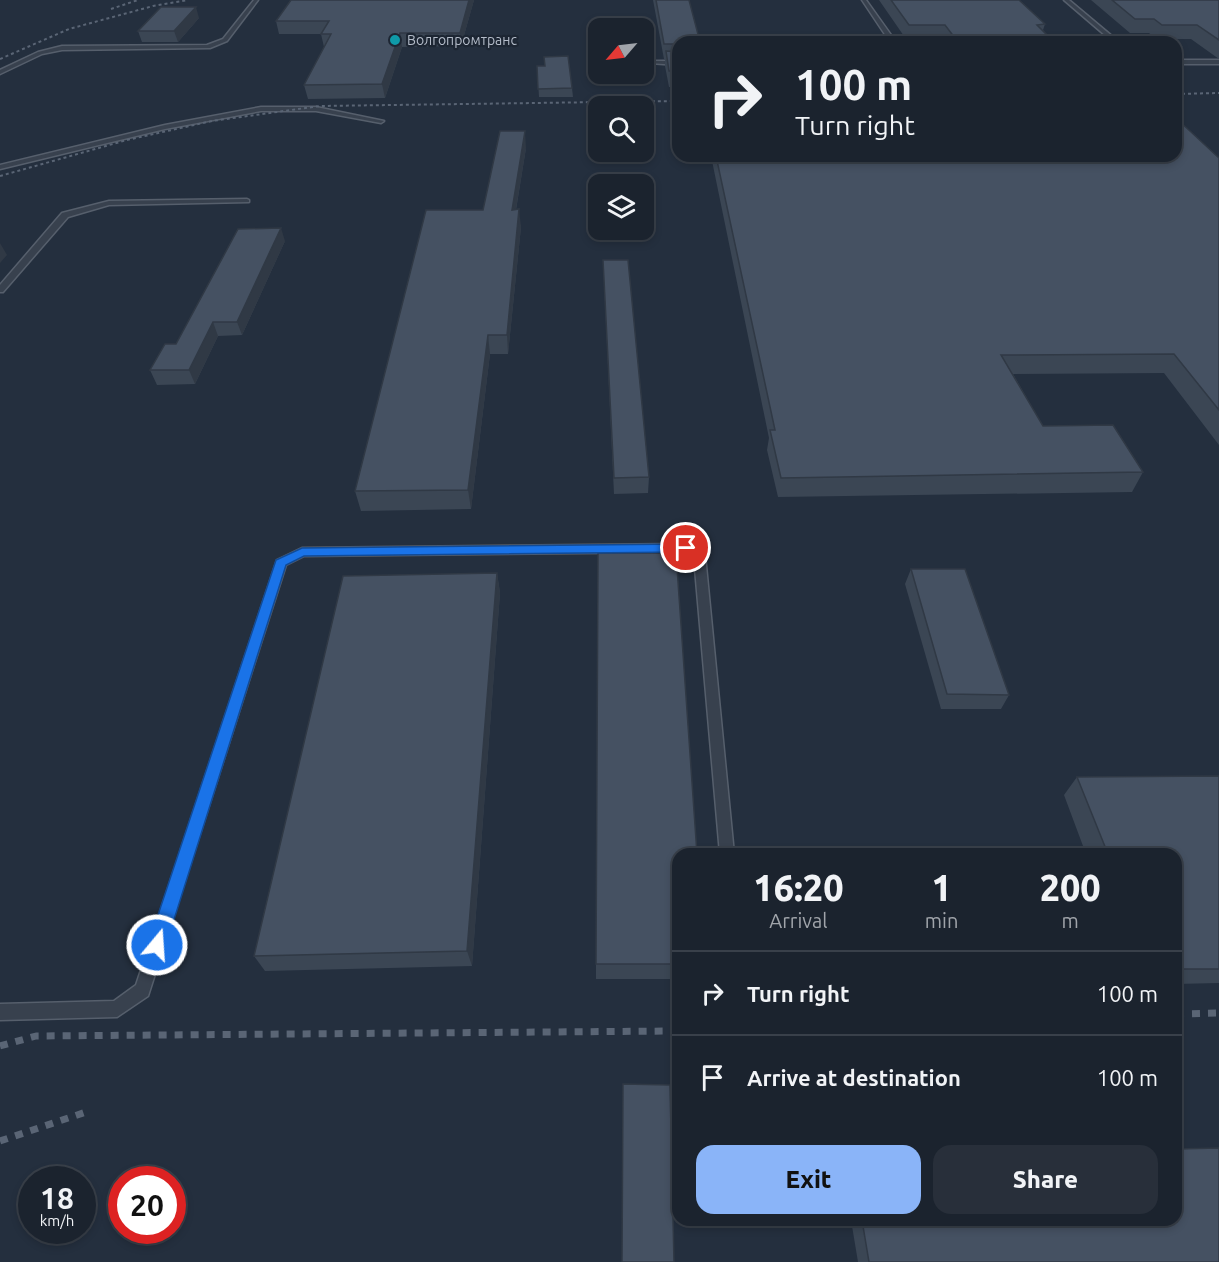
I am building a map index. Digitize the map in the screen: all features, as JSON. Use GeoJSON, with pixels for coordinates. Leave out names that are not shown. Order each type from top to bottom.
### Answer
{"type":"FeatureCollection","features":[{"type":"Feature","properties":{"kind":"lane"},"geometry":{"type":"LineString","coordinates":[[0,72],[40,53],[62,48],[208,47],[225,40],[256,0]]}},
{"type":"Feature","properties":{"kind":"lane"},"geometry":{"type":"LineString","coordinates":[[864,0],[889,36]]}},
{"type":"Feature","properties":{"kind":"lane"},"geometry":{"type":"LineString","coordinates":[[1066,0],[1109,36]]}},
{"type":"Feature","properties":{"kind":"lane"},"geometry":{"type":"LineString","coordinates":[[1182,62],[1219,62]]}},
{"type":"Feature","properties":{"kind":"lane"},"geometry":{"type":"LineString","coordinates":[[654,63],[672,63]]}},
{"type":"Feature","properties":{"kind":"lane"},"geometry":{"type":"LineString","coordinates":[[0,167],[165,127],[261,109],[316,109],[381,121]]}},
{"type":"Feature","properties":{"kind":"lane"},"geometry":{"type":"LineString","coordinates":[[0,290],[65,215],[109,202],[247,201]]}},
{"type":"Feature","properties":{"kind":"lane"},"geometry":{"type":"LineString","coordinates":[[0,1012],[117,1009],[142,990],[281,563],[302,552],[686,548],[699,555],[726,848]]}},
{"type":"Feature","properties":{"kind":"building"},"geometry":{"type":"Polygon","coordinates":[[[291,0],[469,0],[460,33],[400,33],[382,84],[304,85],[331,34],[321,34],[329,21],[276,21],[291,0]]]}},
{"type":"Feature","properties":{"kind":"building"},"geometry":{"type":"Polygon","coordinates":[[[656,0],[689,0],[698,36],[672,36],[672,44],[664,44],[656,0]]]}},
{"type":"Feature","properties":{"kind":"building"},"geometry":{"type":"Polygon","coordinates":[[[891,0],[1019,0],[1045,24],[1037,25],[1048,36],[953,36],[945,25],[909,25],[891,0]]]}},
{"type":"Feature","properties":{"kind":"building"},"geometry":{"type":"Polygon","coordinates":[[[1112,0],[1219,0],[1219,40],[1197,25],[1162,25],[1154,19],[1135,19],[1112,0]]]}},
{"type":"Feature","properties":{"kind":"building"},"geometry":{"type":"Polygon","coordinates":[[[161,7],[196,7],[174,31],[138,31],[161,7]]]}},
{"type":"Feature","properties":{"kind":"building"},"geometry":{"type":"Polygon","coordinates":[[[666,51],[672,52],[672,71],[669,71],[666,51]]]}},
{"type":"Feature","properties":{"kind":"building"},"geometry":{"type":"Polygon","coordinates":[[[568,56],[572,88],[538,89],[537,66],[545,66],[544,57],[568,56]]]}},
{"type":"Feature","properties":{"kind":"building"},"geometry":{"type":"Polygon","coordinates":[[[1182,124],[1219,158],[1219,410],[1174,354],[1001,355],[1043,426],[1113,425],[1143,472],[781,478],[770,430],[775,430],[717,162],[1182,162],[1182,124]]]}},
{"type":"Feature","properties":{"kind":"building"},"geometry":{"type":"Polygon","coordinates":[[[500,131],[525,131],[512,210],[519,209],[507,335],[488,335],[468,490],[355,491],[426,210],[483,210],[500,131]]]}},
{"type":"Feature","properties":{"kind":"building"},"geometry":{"type":"Polygon","coordinates":[[[281,228],[237,322],[213,322],[189,370],[150,370],[165,344],[176,344],[238,229],[281,228]]]}},
{"type":"Feature","properties":{"kind":"building"},"geometry":{"type":"Polygon","coordinates":[[[603,260],[628,260],[649,477],[614,478],[603,260]]]}},
{"type":"Feature","properties":{"kind":"building"},"geometry":{"type":"Polygon","coordinates":[[[598,553],[676,553],[697,848],[672,848],[672,964],[596,964],[598,553]]]}},
{"type":"Feature","properties":{"kind":"building"},"geometry":{"type":"Polygon","coordinates":[[[911,569],[965,569],[1009,695],[947,694],[911,569]]]}},
{"type":"Feature","properties":{"kind":"building"},"geometry":{"type":"Polygon","coordinates":[[[497,573],[467,951],[254,956],[343,576],[497,573]]]}},
{"type":"Feature","properties":{"kind":"building"},"geometry":{"type":"Polygon","coordinates":[[[1219,776],[1219,969],[1182,969],[1182,848],[1106,848],[1077,777],[1219,776]]]}},
{"type":"Feature","properties":{"kind":"building"},"geometry":{"type":"Polygon","coordinates":[[[623,1084],[670,1085],[674,1262],[622,1262],[623,1084]]]}},
{"type":"Feature","properties":{"kind":"building"},"geometry":{"type":"Polygon","coordinates":[[[1219,1148],[1219,1262],[869,1262],[863,1226],[1182,1226],[1182,1149],[1219,1148]]]}},
{"type":"Feature","properties":{"kind":"railway"},"geometry":{"type":"LineString","coordinates":[[111,9],[138,0]]}},
{"type":"Feature","properties":{"kind":"railway"},"geometry":{"type":"LineString","coordinates":[[0,59],[69,29],[153,6],[188,0]]}},
{"type":"Feature","properties":{"kind":"railway"},"geometry":{"type":"LineString","coordinates":[[1182,94],[1219,93]]}},
{"type":"Feature","properties":{"kind":"railway"},"geometry":{"type":"LineString","coordinates":[[0,176],[127,140],[212,121],[320,106],[672,101]]}},
{"type":"Feature","properties":{"kind":"railway"},"geometry":{"type":"LineString","coordinates":[[1182,1014],[1219,1013]]}},
{"type":"Feature","properties":{"kind":"railway"},"geometry":{"type":"LineString","coordinates":[[0,1046],[36,1036],[672,1031]]}},
{"type":"Feature","properties":{"kind":"railway"},"geometry":{"type":"LineString","coordinates":[[0,1141],[89,1111]]}},
{"type":"Feature","properties":{"kind":"place","name":"Волгопромтранс"},"geometry":{"type":"Point","coordinates":[395,40]}},
{"type":"Feature","properties":{"kind":"route"},"geometry":{"type":"LineString","coordinates":[[157,945],[281,563],[302,552],[686,548]]}}]}
